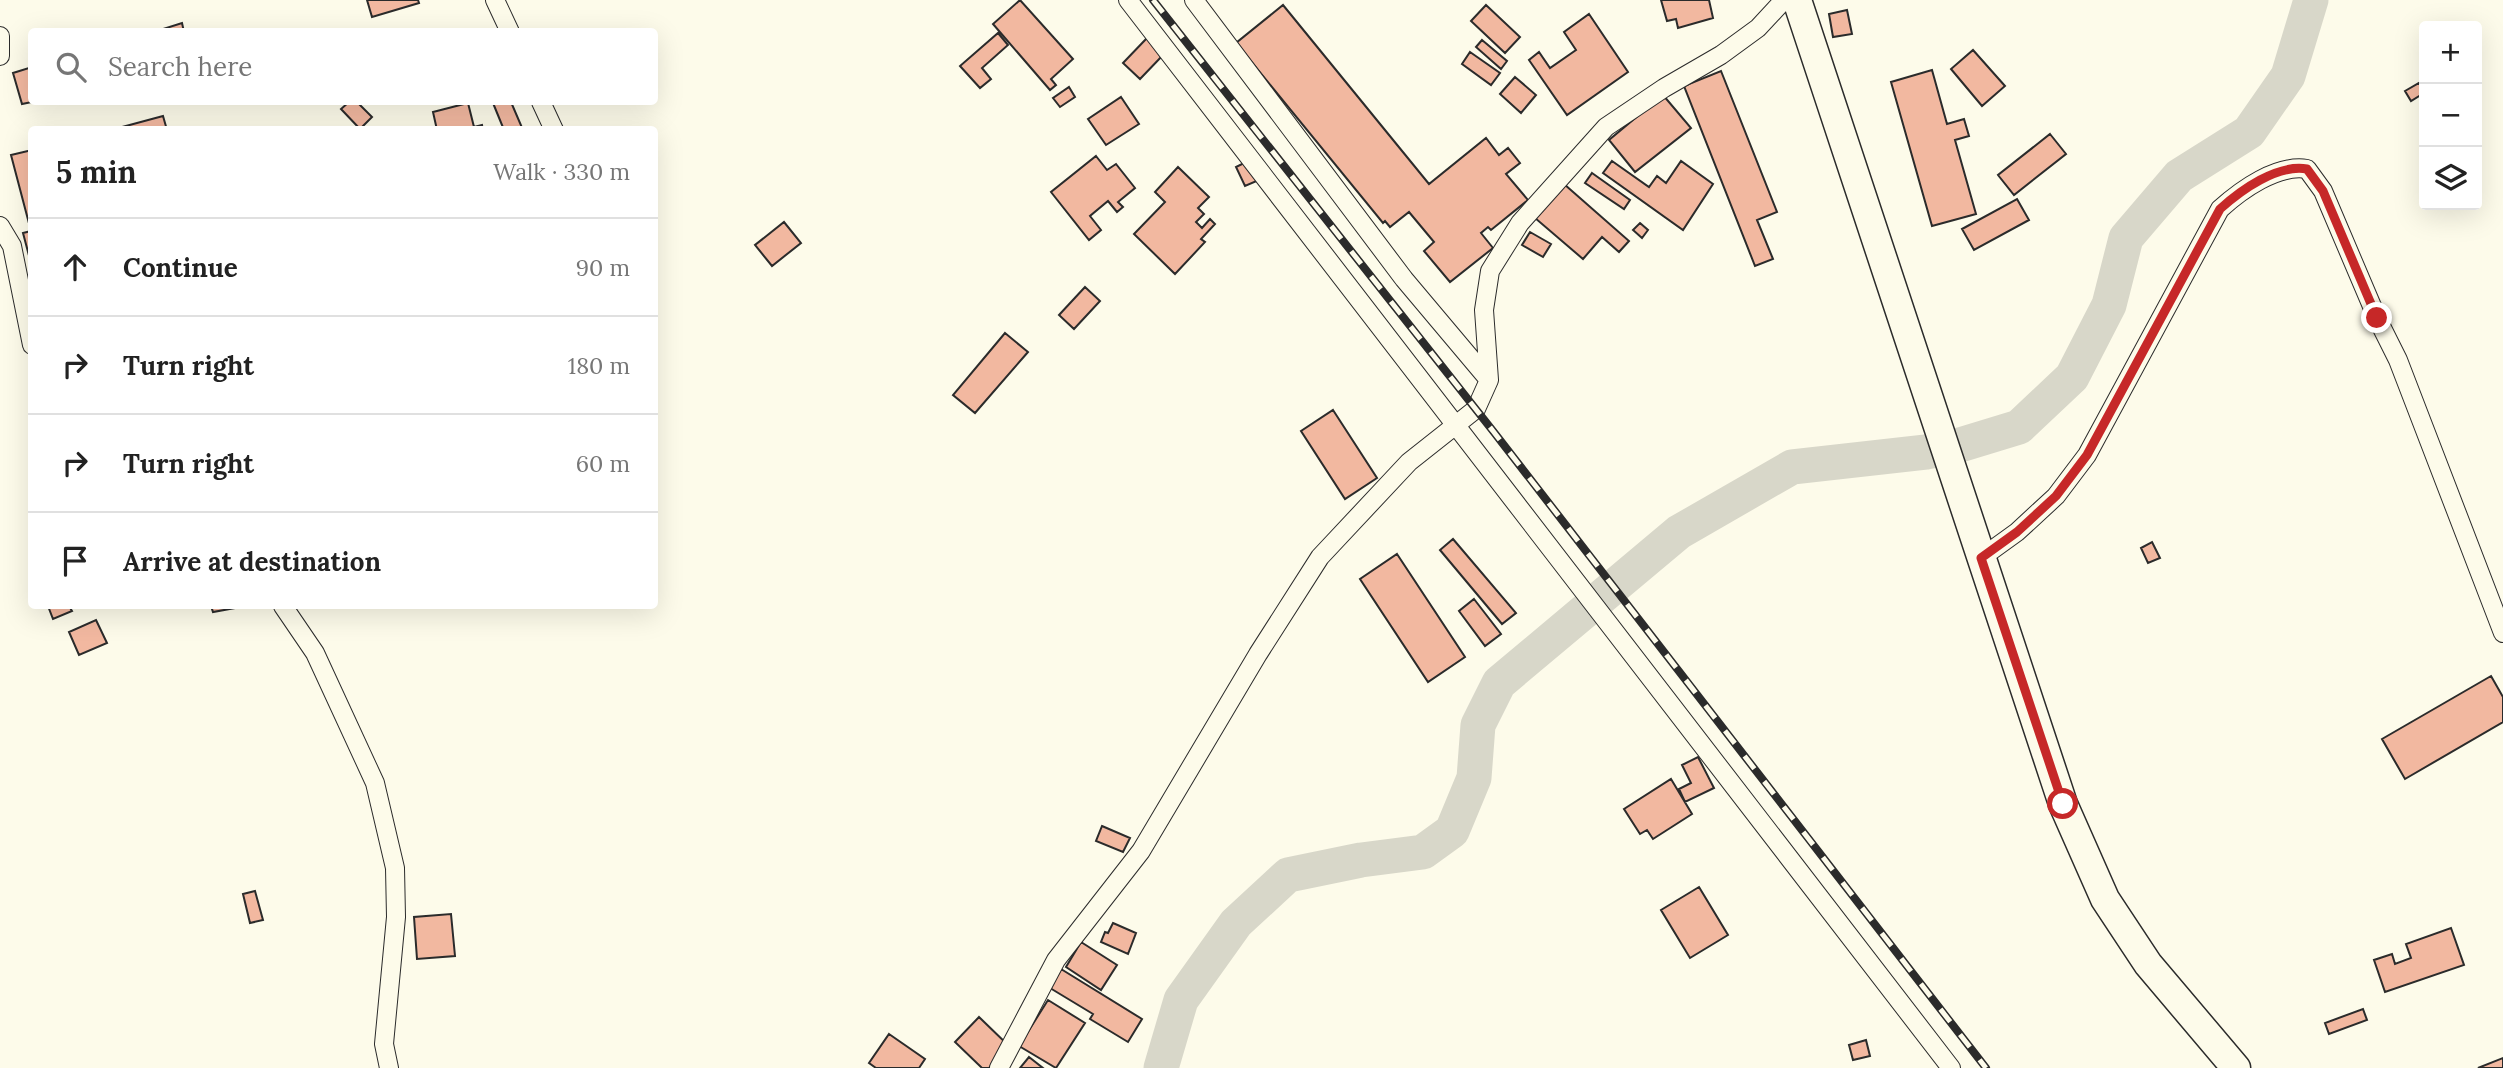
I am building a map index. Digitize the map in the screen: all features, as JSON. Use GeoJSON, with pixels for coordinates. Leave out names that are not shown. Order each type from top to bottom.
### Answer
{"type":"FeatureCollection","features":[{"type":"Feature","properties":{"kind":"main road"},"geometry":{"type":"LineString","coordinates":[[1797,0],[2063,804],[2105,899],[2148,964],[2236,1068]]}},
{"type":"Feature","properties":{"kind":"street"},"geometry":{"type":"LineString","coordinates":[[495,0],[508,28]]}},
{"type":"Feature","properties":{"kind":"street"},"geometry":{"type":"LineString","coordinates":[[1128,0],[1951,1068]]}},
{"type":"Feature","properties":{"kind":"street"},"geometry":{"type":"LineString","coordinates":[[1194,0],[1404,279],[1489,380]]}},
{"type":"Feature","properties":{"kind":"street"},"geometry":{"type":"LineString","coordinates":[[999,1068],[1056,960],[1141,851],[1258,654],[1320,557],[1409,462],[1476,409],[1489,380],[1484,310],[1490,271],[1520,223],[1606,127],[1664,88],[1721,55],[1758,28],[1784,0]]}},
{"type":"Feature","properties":{"kind":"street"},"geometry":{"type":"LineString","coordinates":[[0,36],[0,57]]}},
{"type":"Feature","properties":{"kind":"street"},"geometry":{"type":"LineString","coordinates":[[542,105],[552,126]]}},
{"type":"Feature","properties":{"kind":"street"},"geometry":{"type":"LineString","coordinates":[[1981,558],[2017,532],[2056,496],[2087,455],[2220,209],[2235,195],[2292,167],[2307,169],[2323,191],[2377,318],[2398,360],[2503,633]]}},
{"type":"Feature","properties":{"kind":"street"},"geometry":{"type":"LineString","coordinates":[[0,226],[12,246],[28,325]]}},
{"type":"Feature","properties":{"kind":"street"},"geometry":{"type":"LineString","coordinates":[[285,609],[315,653],[375,783],[395,868],[396,917],[384,1044],[389,1068]]}},
{"type":"Feature","properties":{"kind":"building"},"geometry":{"type":"Polygon","coordinates":[[[367,0],[418,0],[419,3],[372,17],[367,0]]]}},
{"type":"Feature","properties":{"kind":"building"},"geometry":{"type":"Polygon","coordinates":[[[1020,0],[1073,59],[1051,79],[1056,85],[1050,90],[993,24],[1020,0]]]}},
{"type":"Feature","properties":{"kind":"building"},"geometry":{"type":"Polygon","coordinates":[[[1661,0],[1709,0],[1713,18],[1678,28],[1676,19],[1667,21],[1661,0]]]}},
{"type":"Feature","properties":{"kind":"building"},"geometry":{"type":"Polygon","coordinates":[[[1283,5],[1429,184],[1486,138],[1499,155],[1508,148],[1520,163],[1506,174],[1528,200],[1491,230],[1488,227],[1481,233],[1493,248],[1450,282],[1424,251],[1434,242],[1409,212],[1390,227],[1385,221],[1383,223],[1236,43],[1283,5]]]}},
{"type":"Feature","properties":{"kind":"building"},"geometry":{"type":"Polygon","coordinates":[[[1486,5],[1520,37],[1505,53],[1471,21],[1486,5]]]}},
{"type":"Feature","properties":{"kind":"building"},"geometry":{"type":"Polygon","coordinates":[[[1847,10],[1852,34],[1833,37],[1829,14],[1847,10]]]}},
{"type":"Feature","properties":{"kind":"building"},"geometry":{"type":"Polygon","coordinates":[[[1589,14],[1628,72],[1567,115],[1529,60],[1539,52],[1550,68],[1576,50],[1564,32],[1589,14]]]}},
{"type":"Feature","properties":{"kind":"building"},"geometry":{"type":"Polygon","coordinates":[[[182,23],[183,28],[166,28],[182,23]]]}},
{"type":"Feature","properties":{"kind":"building"},"geometry":{"type":"Polygon","coordinates":[[[998,33],[1008,45],[982,68],[991,79],[980,88],[960,66],[998,33]]]}},
{"type":"Feature","properties":{"kind":"building"},"geometry":{"type":"Polygon","coordinates":[[[1147,38],[1164,54],[1140,79],[1123,63],[1147,38]]]}},
{"type":"Feature","properties":{"kind":"building"},"geometry":{"type":"Polygon","coordinates":[[[1482,40],[1507,61],[1501,69],[1476,47],[1482,40]]]}},
{"type":"Feature","properties":{"kind":"building"},"geometry":{"type":"Polygon","coordinates":[[[1973,50],[2005,86],[1982,106],[1951,69],[1973,50]]]}},
{"type":"Feature","properties":{"kind":"building"},"geometry":{"type":"Polygon","coordinates":[[[1470,52],[1500,73],[1491,85],[1462,64],[1470,52]]]}},
{"type":"Feature","properties":{"kind":"building"},"geometry":{"type":"Polygon","coordinates":[[[28,68],[28,103],[22,104],[13,73],[28,68]]]}},
{"type":"Feature","properties":{"kind":"building"},"geometry":{"type":"Polygon","coordinates":[[[1932,70],[1947,124],[1964,119],[1969,136],[1955,140],[1976,214],[1932,226],[1891,82],[1932,70]]]}},
{"type":"Feature","properties":{"kind":"building"},"geometry":{"type":"Polygon","coordinates":[[[1721,71],[1777,212],[1757,220],[1773,259],[1755,266],[1684,86],[1721,71]]]}},
{"type":"Feature","properties":{"kind":"building"},"geometry":{"type":"Polygon","coordinates":[[[1515,77],[1536,95],[1521,113],[1500,94],[1515,77]]]}},
{"type":"Feature","properties":{"kind":"building"},"geometry":{"type":"Polygon","coordinates":[[[2419,83],[2419,96],[2411,101],[2405,91],[2419,83]]]}},
{"type":"Feature","properties":{"kind":"building"},"geometry":{"type":"Polygon","coordinates":[[[1069,87],[1075,97],[1060,107],[1053,98],[1069,87]]]}},
{"type":"Feature","properties":{"kind":"building"},"geometry":{"type":"Polygon","coordinates":[[[1663,95],[1691,128],[1635,172],[1609,140],[1663,95]]]}},
{"type":"Feature","properties":{"kind":"building"},"geometry":{"type":"Polygon","coordinates":[[[1121,97],[1139,124],[1106,145],[1088,119],[1121,97]]]}},
{"type":"Feature","properties":{"kind":"building"},"geometry":{"type":"Polygon","coordinates":[[[346,105],[360,105],[372,117],[363,126],[357,126],[341,109],[346,105]]]}},
{"type":"Feature","properties":{"kind":"building"},"geometry":{"type":"Polygon","coordinates":[[[468,105],[474,126],[436,126],[433,112],[468,105]]]}},
{"type":"Feature","properties":{"kind":"building"},"geometry":{"type":"Polygon","coordinates":[[[494,105],[512,105],[521,126],[502,126],[494,105]]]}},
{"type":"Feature","properties":{"kind":"building"},"geometry":{"type":"Polygon","coordinates":[[[163,116],[166,126],[126,126],[163,116]]]}},
{"type":"Feature","properties":{"kind":"building"},"geometry":{"type":"Polygon","coordinates":[[[2050,134],[2066,154],[2014,195],[1998,175],[2050,134]]]}},
{"type":"Feature","properties":{"kind":"building"},"geometry":{"type":"Polygon","coordinates":[[[28,151],[28,220],[11,155],[28,151]]]}},
{"type":"Feature","properties":{"kind":"building"},"geometry":{"type":"Polygon","coordinates":[[[1096,156],[1107,170],[1116,164],[1135,188],[1118,202],[1123,207],[1117,212],[1108,201],[1090,216],[1101,230],[1089,240],[1051,192],[1096,156]]]}},
{"type":"Feature","properties":{"kind":"building"},"geometry":{"type":"Polygon","coordinates":[[[1250,160],[1259,180],[1245,186],[1236,167],[1250,160]]]}},
{"type":"Feature","properties":{"kind":"building"},"geometry":{"type":"Polygon","coordinates":[[[1612,161],[1649,187],[1657,176],[1666,183],[1681,161],[1713,184],[1683,230],[1603,173],[1612,161]]]}},
{"type":"Feature","properties":{"kind":"building"},"geometry":{"type":"Polygon","coordinates":[[[1178,167],[1209,197],[1198,208],[1204,214],[1196,222],[1202,228],[1210,219],[1215,224],[1201,239],[1205,242],[1175,274],[1134,234],[1165,202],[1155,192],[1178,167]]]}},
{"type":"Feature","properties":{"kind":"building"},"geometry":{"type":"Polygon","coordinates":[[[1592,173],[1630,200],[1624,209],[1585,183],[1592,173]]]}},
{"type":"Feature","properties":{"kind":"building"},"geometry":{"type":"Polygon","coordinates":[[[1564,184],[1629,241],[1619,252],[1602,237],[1583,259],[1535,218],[1564,184]]]}},
{"type":"Feature","properties":{"kind":"building"},"geometry":{"type":"Polygon","coordinates":[[[2017,199],[2029,220],[1974,250],[1962,229],[2017,199]]]}},
{"type":"Feature","properties":{"kind":"building"},"geometry":{"type":"Polygon","coordinates":[[[784,222],[801,243],[772,266],[755,245],[784,222]]]}},
{"type":"Feature","properties":{"kind":"building"},"geometry":{"type":"Polygon","coordinates":[[[1640,223],[1648,230],[1642,238],[1633,230],[1640,223]]]}},
{"type":"Feature","properties":{"kind":"building"},"geometry":{"type":"Polygon","coordinates":[[[28,232],[28,252],[23,233],[28,232]]]}},
{"type":"Feature","properties":{"kind":"building"},"geometry":{"type":"Polygon","coordinates":[[[1530,232],[1551,244],[1543,257],[1522,245],[1530,232]]]}},
{"type":"Feature","properties":{"kind":"building"},"geometry":{"type":"Polygon","coordinates":[[[1085,287],[1100,301],[1074,329],[1059,315],[1085,287]]]}},
{"type":"Feature","properties":{"kind":"building"},"geometry":{"type":"Polygon","coordinates":[[[1005,333],[1028,352],[975,413],[953,395],[1005,333]]]}},
{"type":"Feature","properties":{"kind":"building"},"geometry":{"type":"Polygon","coordinates":[[[1333,410],[1377,478],[1345,499],[1301,431],[1333,410]]]}},
{"type":"Feature","properties":{"kind":"building"},"geometry":{"type":"Polygon","coordinates":[[[1453,539],[1516,613],[1502,624],[1440,550],[1453,539]]]}},
{"type":"Feature","properties":{"kind":"building"},"geometry":{"type":"Polygon","coordinates":[[[2152,542],[2160,558],[2148,563],[2141,548],[2152,542]]]}},
{"type":"Feature","properties":{"kind":"building"},"geometry":{"type":"Polygon","coordinates":[[[1397,554],[1465,657],[1428,682],[1360,579],[1397,554]]]}},
{"type":"Feature","properties":{"kind":"building"},"geometry":{"type":"Polygon","coordinates":[[[1474,599],[1501,634],[1485,646],[1459,611],[1474,599]]]}},
{"type":"Feature","properties":{"kind":"building"},"geometry":{"type":"Polygon","coordinates":[[[49,609],[72,611],[53,619],[49,609]]]}},
{"type":"Feature","properties":{"kind":"building"},"geometry":{"type":"Polygon","coordinates":[[[96,620],[107,643],[79,655],[69,632],[96,620]]]}},
{"type":"Feature","properties":{"kind":"building"},"geometry":{"type":"Polygon","coordinates":[[[2491,676],[2503,697],[2503,722],[2405,779],[2382,739],[2491,676]]]}},
{"type":"Feature","properties":{"kind":"building"},"geometry":{"type":"Polygon","coordinates":[[[1698,757],[1714,788],[1685,802],[1679,789],[1691,783],[1682,765],[1698,757]]]}},
{"type":"Feature","properties":{"kind":"building"},"geometry":{"type":"Polygon","coordinates":[[[1671,779],[1692,814],[1653,839],[1647,830],[1640,834],[1624,809],[1671,779]]]}},
{"type":"Feature","properties":{"kind":"building"},"geometry":{"type":"Polygon","coordinates":[[[1102,826],[1130,838],[1123,852],[1096,841],[1102,826]]]}},
{"type":"Feature","properties":{"kind":"building"},"geometry":{"type":"Polygon","coordinates":[[[1699,887],[1728,935],[1690,958],[1661,910],[1699,887]]]}},
{"type":"Feature","properties":{"kind":"building"},"geometry":{"type":"Polygon","coordinates":[[[255,891],[263,920],[250,923],[243,894],[255,891]]]}},
{"type":"Feature","properties":{"kind":"building"},"geometry":{"type":"Polygon","coordinates":[[[451,914],[455,956],[417,959],[414,917],[451,914]]]}},
{"type":"Feature","properties":{"kind":"building"},"geometry":{"type":"Polygon","coordinates":[[[1113,923],[1136,933],[1128,954],[1101,942],[1113,923]]]}},
{"type":"Feature","properties":{"kind":"building"},"geometry":{"type":"Polygon","coordinates":[[[2451,928],[2464,965],[2385,992],[2374,960],[2392,954],[2395,964],[2411,958],[2406,944],[2451,928]]]}},
{"type":"Feature","properties":{"kind":"building"},"geometry":{"type":"Polygon","coordinates":[[[1081,942],[1117,965],[1101,990],[1066,967],[1081,942]]]}},
{"type":"Feature","properties":{"kind":"building"},"geometry":{"type":"Polygon","coordinates":[[[1061,969],[1142,1019],[1128,1042],[1090,1019],[1093,1014],[1050,988],[1061,969]]]}},
{"type":"Feature","properties":{"kind":"building"},"geometry":{"type":"Polygon","coordinates":[[[1048,1000],[1085,1023],[1056,1068],[1019,1046],[1048,1000]]]}},
{"type":"Feature","properties":{"kind":"building"},"geometry":{"type":"Polygon","coordinates":[[[2363,1009],[2367,1020],[2329,1034],[2325,1023],[2363,1009]]]}},
{"type":"Feature","properties":{"kind":"building"},"geometry":{"type":"Polygon","coordinates":[[[979,1017],[1010,1047],[989,1068],[982,1068],[955,1042],[979,1017]]]}},
{"type":"Feature","properties":{"kind":"building"},"geometry":{"type":"Polygon","coordinates":[[[889,1034],[925,1059],[919,1068],[876,1068],[869,1063],[889,1034]]]}},
{"type":"Feature","properties":{"kind":"building"},"geometry":{"type":"Polygon","coordinates":[[[1866,1040],[1870,1056],[1853,1060],[1849,1045],[1866,1040]]]}},
{"type":"Feature","properties":{"kind":"building"},"geometry":{"type":"Polygon","coordinates":[[[1029,1057],[1043,1068],[1020,1068],[1029,1057]]]}},
{"type":"Feature","properties":{"kind":"building"},"geometry":{"type":"Polygon","coordinates":[[[2503,1058],[2503,1068],[2478,1068],[2503,1058]]]}},
{"type":"Feature","properties":{"kind":"waterway"},"geometry":{"type":"LineString","coordinates":[[1161,1068],[1181,1000],[1236,923],[1288,875],[1361,860],[1423,852],[1452,831],[1474,778],[1478,725],[1499,683],[1679,532],[1792,467],[1926,452],[2019,427],[2072,377],[2109,305],[2126,238],[2179,176],[2249,132],[2288,76],[2311,0]]}},
{"type":"Feature","properties":{"kind":"railway"},"geometry":{"type":"LineString","coordinates":[[1153,0],[1493,431],[1986,1068]]}},
{"type":"Feature","properties":{"kind":"route"},"geometry":{"type":"LineString","coordinates":[[2063,804],[1981,558],[2017,532],[2056,496],[2087,455],[2220,209],[2235,195],[2292,167],[2307,169],[2323,191],[2377,318]]}}]}
